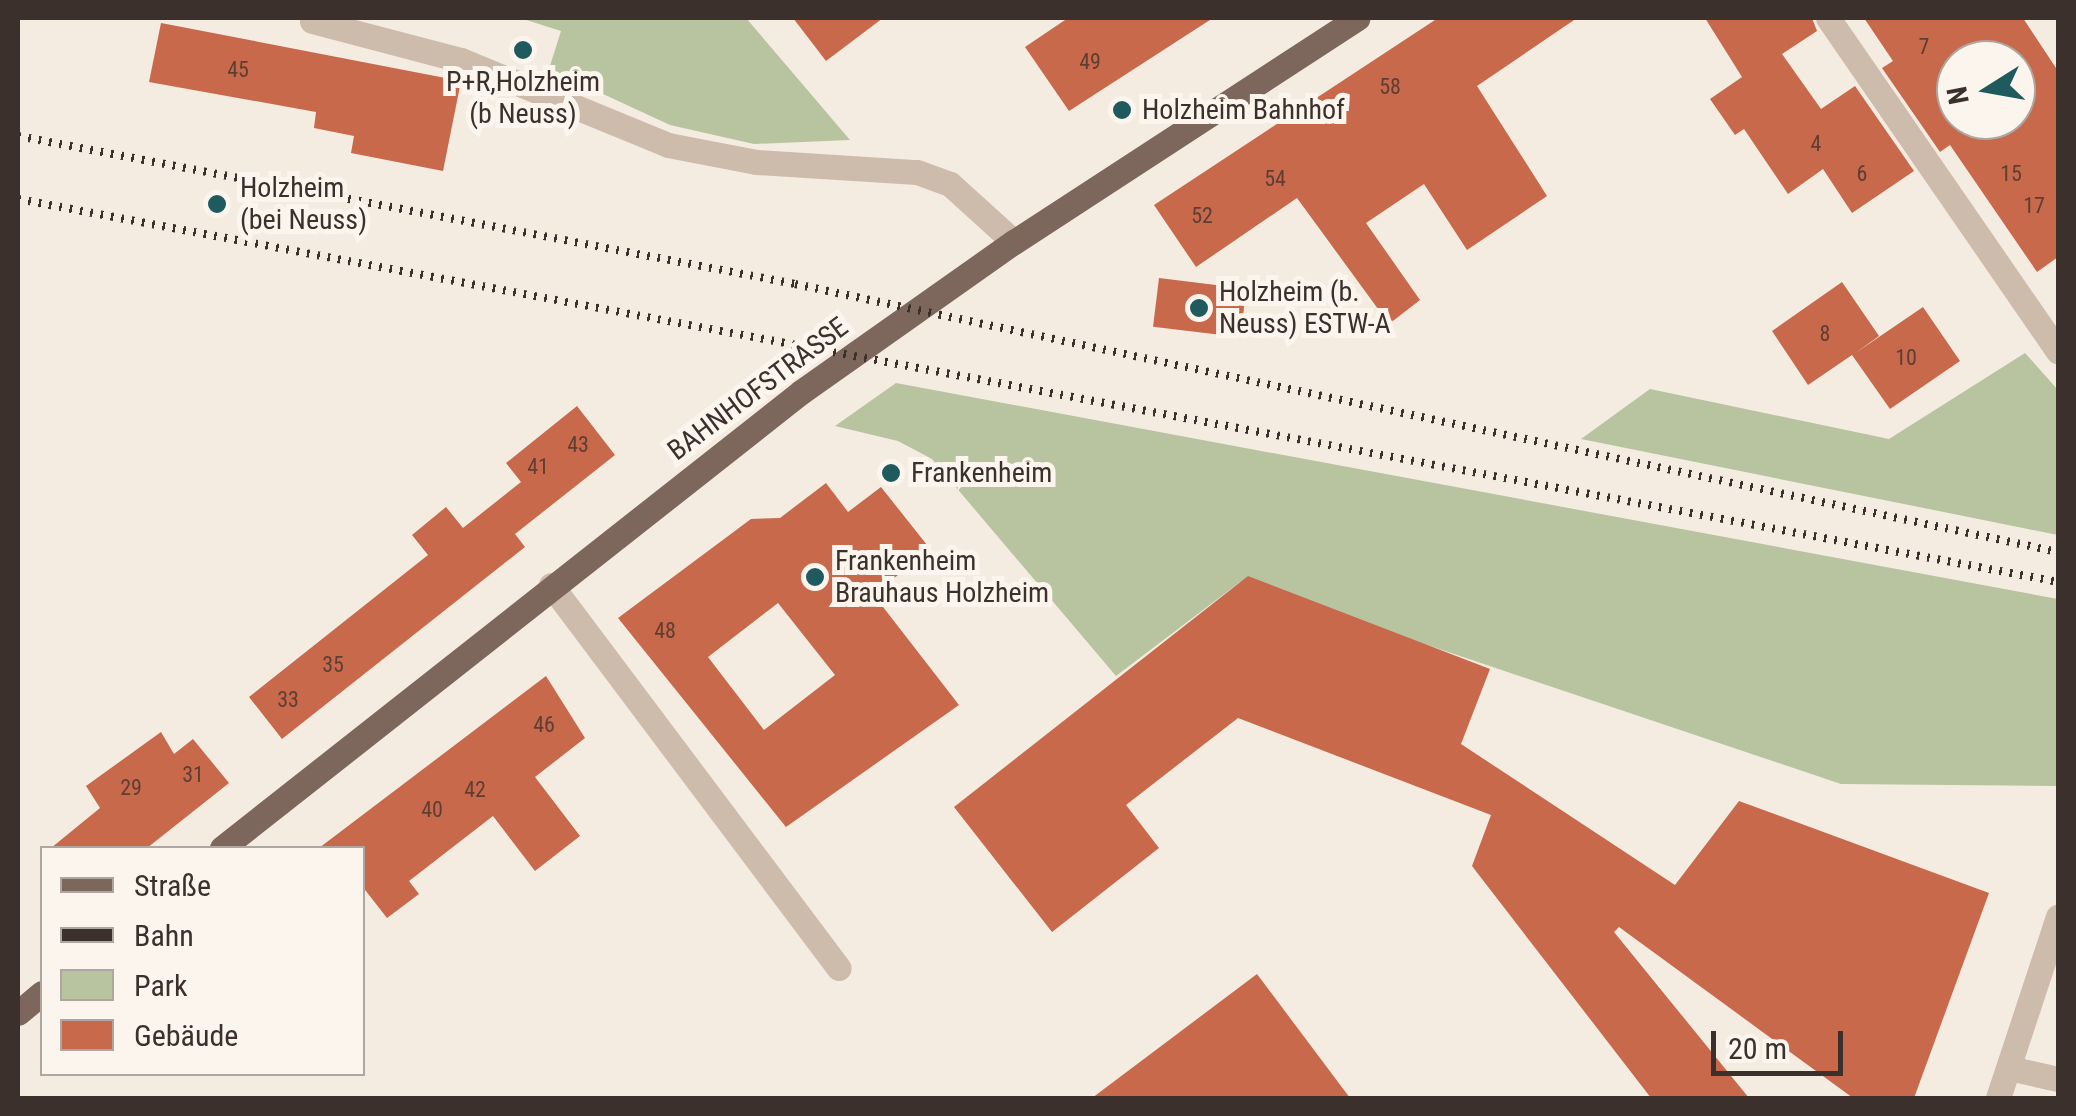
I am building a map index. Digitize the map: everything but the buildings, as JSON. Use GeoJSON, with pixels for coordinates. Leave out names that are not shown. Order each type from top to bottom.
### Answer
{"type":"FeatureCollection","features":[{"type":"Feature","properties":{"kind":"main road","name":"BAHNHOFSTRASSE"},"geometry":{"type":"LineString","coordinates":[[225,846],[551,585],[1014,242],[1358,18]]}},
{"type":"Feature","properties":{"kind":"main road"},"geometry":{"type":"LineString","coordinates":[[18,1013],[40,995]]}},
{"type":"Feature","properties":{"kind":"street"},"geometry":{"type":"LineString","coordinates":[[1828,18],[2058,351]]}},
{"type":"Feature","properties":{"kind":"street"},"geometry":{"type":"LineString","coordinates":[[312,21],[462,60],[668,145],[756,162],[917,172],[950,184],[1014,242]]}},
{"type":"Feature","properties":{"kind":"street"},"geometry":{"type":"LineString","coordinates":[[551,585],[839,968]]}},
{"type":"Feature","properties":{"kind":"street"},"geometry":{"type":"LineString","coordinates":[[1998,1098],[2058,917]]}},
{"type":"Feature","properties":{"kind":"street"},"geometry":{"type":"LineString","coordinates":[[2009,1068],[2058,1079]]}},
{"type":"Feature","properties":{"kind":"green space"},"geometry":{"type":"Polygon","coordinates":[[[520,18],[746,18],[850,140],[754,144],[670,125],[549,69],[561,31],[520,18]]]}},
{"type":"Feature","properties":{"kind":"green space"},"geometry":{"type":"Polygon","coordinates":[[[2025,353],[2058,390],[2058,535],[1581,439],[1650,389],[1889,439],[2025,353]]]}},
{"type":"Feature","properties":{"kind":"green space"},"geometry":{"type":"Polygon","coordinates":[[[896,383],[2058,599],[2058,786],[1841,784],[1240,582],[1116,676],[932,459],[898,441],[835,426],[896,383]]]}},
{"type":"Feature","properties":{"kind":"railway"},"geometry":{"type":"LineString","coordinates":[[18,136],[795,284],[2058,552]]}},
{"type":"Feature","properties":{"kind":"railway"},"geometry":{"type":"LineString","coordinates":[[18,199],[2058,582]]}},
{"type":"Feature","properties":{"kind":"place","name":"P+R,Holzheim (b Neuss)"},"geometry":{"type":"Point","coordinates":[523,50]}},
{"type":"Feature","properties":{"kind":"place","name":"Holzheim Bahnhof"},"geometry":{"type":"Point","coordinates":[1122,110]}},
{"type":"Feature","properties":{"kind":"place","name":"Holzheim (bei Neuss)"},"geometry":{"type":"Point","coordinates":[217,204]}},
{"type":"Feature","properties":{"kind":"place","name":"Holzheim (b. Neuss) ESTW-A"},"geometry":{"type":"Point","coordinates":[1199,308]}},
{"type":"Feature","properties":{"kind":"place","name":"Frankenheim"},"geometry":{"type":"Point","coordinates":[891,473]}},
{"type":"Feature","properties":{"kind":"place","name":"Frankenheim Brauhaus Holzheim"},"geometry":{"type":"Point","coordinates":[815,577]}}]}
